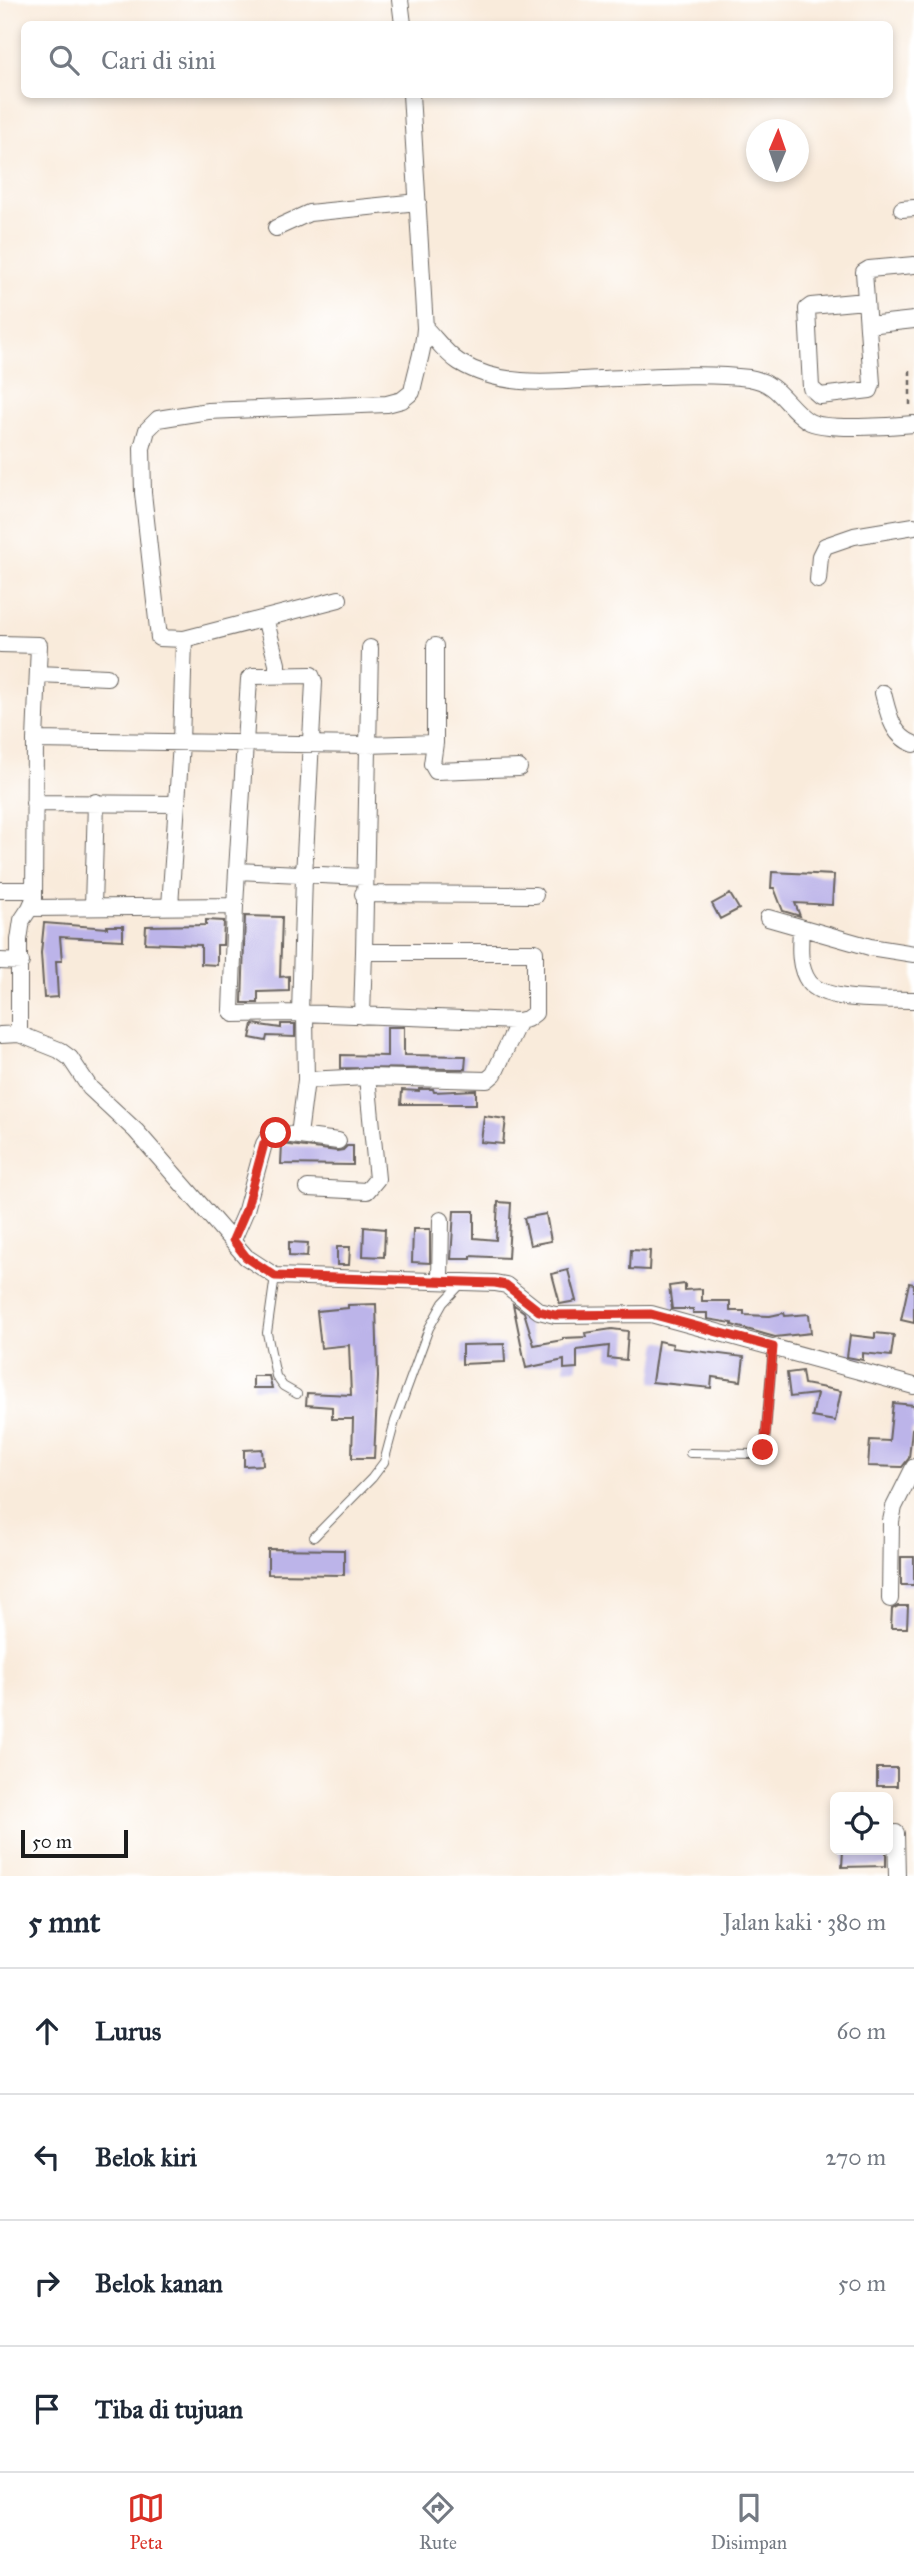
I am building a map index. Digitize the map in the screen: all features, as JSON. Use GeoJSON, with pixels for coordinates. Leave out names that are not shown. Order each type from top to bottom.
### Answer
{"type":"FeatureCollection","features":[{"type":"Feature","properties":{"kind":"street"},"geometry":{"type":"LineString","coordinates":[[400,0],[403,21]]}},
{"type":"Feature","properties":{"kind":"street"},"geometry":{"type":"LineString","coordinates":[[339,599],[184,639],[159,638],[143,493],[142,447],[147,430],[158,419],[208,411],[387,404],[402,400],[412,392],[424,346],[425,328],[411,98]]}},
{"type":"Feature","properties":{"kind":"street"},"geometry":{"type":"LineString","coordinates":[[276,228],[309,213],[418,202]]}},
{"type":"Feature","properties":{"kind":"street"},"geometry":{"type":"LineString","coordinates":[[865,301],[811,306],[807,309],[811,388],[814,393],[820,396],[870,390],[872,384],[864,276],[869,269],[914,265]]}},
{"type":"Feature","properties":{"kind":"street"},"geometry":{"type":"LineString","coordinates":[[867,325],[914,320]]}},
{"type":"Feature","properties":{"kind":"street"},"geometry":{"type":"LineString","coordinates":[[425,328],[457,361],[489,375],[514,381],[534,383],[637,377],[732,376],[771,384],[811,423],[833,427],[912,424]]}},
{"type":"Feature","properties":{"kind":"street"},"geometry":{"type":"LineString","coordinates":[[818,580],[820,556],[825,546],[854,536],[914,526]]}},
{"type":"Feature","properties":{"kind":"street"},"geometry":{"type":"LineString","coordinates":[[265,618],[277,664],[277,676]]}},
{"type":"Feature","properties":{"kind":"street"},"geometry":{"type":"LineString","coordinates":[[170,906],[181,743],[184,639]]}},
{"type":"Feature","properties":{"kind":"street"},"geometry":{"type":"LineString","coordinates":[[0,644],[39,645],[35,740],[34,899],[22,920],[19,940],[19,1034]]}},
{"type":"Feature","properties":{"kind":"street"},"geometry":{"type":"LineString","coordinates":[[435,646],[435,743],[432,764],[436,771],[519,768]]}},
{"type":"Feature","properties":{"kind":"street"},"geometry":{"type":"LineString","coordinates":[[362,1016],[370,648]]}},
{"type":"Feature","properties":{"kind":"street"},"geometry":{"type":"LineString","coordinates":[[38,674],[107,677]]}},
{"type":"Feature","properties":{"kind":"street"},"geometry":{"type":"LineString","coordinates":[[299,1135],[306,1080],[302,1014],[304,876],[313,678],[311,675],[253,676],[249,679],[237,871],[232,1012],[237,1015],[302,1014],[519,1021],[535,1013],[535,952],[364,952]]}},
{"type":"Feature","properties":{"kind":"street"},"geometry":{"type":"LineString","coordinates":[[883,693],[897,732],[914,744]]}},
{"type":"Feature","properties":{"kind":"street"},"geometry":{"type":"LineString","coordinates":[[35,740],[435,743]]}},
{"type":"Feature","properties":{"kind":"street"},"geometry":{"type":"LineString","coordinates":[[93,906],[96,802]]}},
{"type":"Feature","properties":{"kind":"street"},"geometry":{"type":"LineString","coordinates":[[34,803],[177,804]]}},
{"type":"Feature","properties":{"kind":"street"},"geometry":{"type":"LineString","coordinates":[[237,871],[304,876],[364,885],[535,895]]}},
{"type":"Feature","properties":{"kind":"street"},"geometry":{"type":"LineString","coordinates":[[0,890],[34,890]]}},
{"type":"Feature","properties":{"kind":"street"},"geometry":{"type":"LineString","coordinates":[[30,908],[235,906]]}},
{"type":"Feature","properties":{"kind":"street"},"geometry":{"type":"LineString","coordinates":[[768,918],[870,947],[914,954]]}},
{"type":"Feature","properties":{"kind":"street"},"geometry":{"type":"LineString","coordinates":[[801,929],[800,961],[808,981],[820,991],[855,998],[914,1000]]}},
{"type":"Feature","properties":{"kind":"street"},"geometry":{"type":"LineString","coordinates":[[0,961],[21,962]]}},
{"type":"Feature","properties":{"kind":"street"},"geometry":{"type":"LineString","coordinates":[[306,1080],[367,1077],[486,1080],[494,1074],[519,1021]]}},
{"type":"Feature","properties":{"kind":"street"},"geometry":{"type":"LineString","coordinates":[[0,1035],[19,1034],[59,1050],[71,1058],[90,1088],[136,1131],[246,1257],[275,1276],[506,1285],[528,1305],[555,1315],[651,1314],[914,1386]]}},
{"type":"Feature","properties":{"kind":"street"},"geometry":{"type":"LineString","coordinates":[[308,1188],[367,1191],[377,1179],[367,1077]]}},
{"type":"Feature","properties":{"kind":"street"},"geometry":{"type":"LineString","coordinates":[[233,1240],[246,1210],[264,1144],[269,1136],[276,1133],[338,1141]]}},
{"type":"Feature","properties":{"kind":"street"},"geometry":{"type":"LineString","coordinates":[[440,1281],[441,1220]]}},
{"type":"Feature","properties":{"kind":"street"},"geometry":{"type":"LineString","coordinates":[[890,1599],[891,1521],[894,1507],[914,1467]]}},
{"type":"Feature","properties":{"kind":"street"},"geometry":{"type":"LineString","coordinates":[[896,1833],[897,1876]]}},
{"type":"Feature","properties":{"kind":"lane"},"geometry":{"type":"LineString","coordinates":[[275,1276],[267,1333],[276,1376],[283,1386],[297,1394]]}},
{"type":"Feature","properties":{"kind":"lane"},"geometry":{"type":"LineString","coordinates":[[314,1537],[372,1478],[384,1462],[429,1328],[443,1303],[463,1282]]}},
{"type":"Feature","properties":{"kind":"lane"},"geometry":{"type":"LineString","coordinates":[[690,1453],[753,1454],[763,1450],[773,1347]]}},
{"type":"Feature","properties":{"kind":"path"},"geometry":{"type":"LineString","coordinates":[[910,370],[912,424]]}},
{"type":"Feature","properties":{"kind":"building"},"geometry":{"type":"Polygon","coordinates":[[[772,872],[834,875],[832,905],[795,903],[800,916],[783,911],[774,888],[771,888],[772,872]]]}},
{"type":"Feature","properties":{"kind":"building"},"geometry":{"type":"Polygon","coordinates":[[[730,894],[739,909],[720,919],[712,904],[730,894]]]}},
{"type":"Feature","properties":{"kind":"building"},"geometry":{"type":"Polygon","coordinates":[[[245,916],[282,917],[280,977],[289,976],[289,991],[258,992],[258,1003],[242,1003],[245,916]]]}},
{"type":"Feature","properties":{"kind":"building"},"geometry":{"type":"Polygon","coordinates":[[[206,920],[224,921],[223,945],[217,945],[217,965],[201,964],[201,945],[145,943],[146,926],[206,925],[206,920]]]}},
{"type":"Feature","properties":{"kind":"building"},"geometry":{"type":"Polygon","coordinates":[[[44,923],[107,928],[123,926],[123,940],[60,937],[62,961],[56,961],[58,997],[44,998],[41,953],[44,923]]]}},
{"type":"Feature","properties":{"kind":"building"},"geometry":{"type":"Polygon","coordinates":[[[253,1024],[281,1028],[281,1024],[295,1024],[295,1037],[267,1036],[266,1041],[250,1038],[253,1024]]]}},
{"type":"Feature","properties":{"kind":"building"},"geometry":{"type":"Polygon","coordinates":[[[387,1027],[404,1027],[404,1055],[466,1056],[465,1069],[341,1068],[341,1055],[387,1056],[387,1027]]]}},
{"type":"Feature","properties":{"kind":"building"},"geometry":{"type":"Polygon","coordinates":[[[433,1089],[434,1092],[476,1090],[476,1104],[401,1104],[402,1090],[433,1089]]]}},
{"type":"Feature","properties":{"kind":"building"},"geometry":{"type":"Polygon","coordinates":[[[484,1116],[506,1119],[503,1144],[481,1142],[484,1116]]]}},
{"type":"Feature","properties":{"kind":"building"},"geometry":{"type":"Polygon","coordinates":[[[282,1144],[337,1151],[353,1146],[353,1165],[281,1164],[282,1144]]]}},
{"type":"Feature","properties":{"kind":"building"},"geometry":{"type":"Polygon","coordinates":[[[498,1202],[511,1203],[508,1258],[471,1256],[471,1259],[451,1259],[454,1211],[474,1211],[474,1238],[496,1240],[498,1202]]]}},
{"type":"Feature","properties":{"kind":"building"},"geometry":{"type":"Polygon","coordinates":[[[546,1214],[551,1241],[530,1245],[524,1218],[546,1214]]]}},
{"type":"Feature","properties":{"kind":"building"},"geometry":{"type":"Polygon","coordinates":[[[364,1227],[385,1229],[384,1257],[363,1256],[364,1227]]]}},
{"type":"Feature","properties":{"kind":"building"},"geometry":{"type":"Polygon","coordinates":[[[413,1229],[430,1229],[430,1263],[412,1262],[413,1229]]]}},
{"type":"Feature","properties":{"kind":"building"},"geometry":{"type":"Polygon","coordinates":[[[289,1242],[308,1243],[307,1257],[289,1256],[289,1242]]]}},
{"type":"Feature","properties":{"kind":"building"},"geometry":{"type":"Polygon","coordinates":[[[337,1247],[350,1247],[349,1265],[337,1265],[337,1247]]]}},
{"type":"Feature","properties":{"kind":"building"},"geometry":{"type":"Polygon","coordinates":[[[631,1250],[650,1251],[649,1270],[630,1269],[631,1250]]]}},
{"type":"Feature","properties":{"kind":"building"},"geometry":{"type":"Polygon","coordinates":[[[568,1270],[576,1301],[560,1304],[552,1274],[568,1270]]]}},
{"type":"Feature","properties":{"kind":"building"},"geometry":{"type":"Polygon","coordinates":[[[909,1283],[914,1284],[914,1323],[901,1320],[909,1283]]]}},
{"type":"Feature","properties":{"kind":"building"},"geometry":{"type":"Polygon","coordinates":[[[685,1284],[685,1290],[702,1289],[702,1301],[730,1301],[730,1311],[744,1311],[744,1315],[809,1314],[811,1333],[775,1337],[732,1323],[707,1319],[707,1313],[693,1313],[693,1309],[672,1309],[669,1286],[685,1284]]]}},
{"type":"Feature","properties":{"kind":"building"},"geometry":{"type":"Polygon","coordinates":[[[376,1304],[378,1377],[374,1458],[352,1458],[353,1419],[332,1419],[332,1407],[306,1405],[307,1393],[351,1395],[349,1345],[321,1348],[317,1311],[348,1308],[348,1305],[376,1304]]]}},
{"type":"Feature","properties":{"kind":"building"},"geometry":{"type":"Polygon","coordinates":[[[513,1304],[524,1312],[534,1345],[563,1338],[586,1337],[585,1333],[612,1329],[628,1331],[626,1360],[608,1358],[609,1346],[577,1350],[577,1368],[564,1369],[564,1360],[526,1368],[513,1304]]]}},
{"type":"Feature","properties":{"kind":"building"},"geometry":{"type":"Polygon","coordinates":[[[875,1333],[894,1335],[891,1356],[863,1353],[863,1360],[847,1357],[850,1335],[875,1338],[875,1333]]]}},
{"type":"Feature","properties":{"kind":"building"},"geometry":{"type":"Polygon","coordinates":[[[658,1341],[673,1344],[672,1348],[744,1357],[741,1381],[712,1377],[711,1388],[652,1382],[658,1341]]]}},
{"type":"Feature","properties":{"kind":"building"},"geometry":{"type":"Polygon","coordinates":[[[504,1344],[505,1362],[462,1364],[462,1345],[504,1344]]]}},
{"type":"Feature","properties":{"kind":"building"},"geometry":{"type":"Polygon","coordinates":[[[802,1371],[804,1384],[841,1391],[835,1421],[812,1417],[817,1394],[790,1397],[787,1373],[802,1371]]]}},
{"type":"Feature","properties":{"kind":"building"},"geometry":{"type":"Polygon","coordinates":[[[253,1376],[269,1376],[272,1388],[253,1388],[253,1376]]]}},
{"type":"Feature","properties":{"kind":"building"},"geometry":{"type":"Polygon","coordinates":[[[893,1403],[914,1405],[914,1430],[912,1429],[909,1458],[902,1467],[868,1466],[870,1440],[889,1441],[893,1403]]]}},
{"type":"Feature","properties":{"kind":"building"},"geometry":{"type":"Polygon","coordinates":[[[262,1449],[263,1465],[244,1466],[244,1450],[262,1449]]]}},
{"type":"Feature","properties":{"kind":"building"},"geometry":{"type":"Polygon","coordinates":[[[268,1549],[344,1550],[344,1575],[268,1574],[268,1549]]]}},
{"type":"Feature","properties":{"kind":"building"},"geometry":{"type":"Polygon","coordinates":[[[901,1557],[914,1557],[914,1585],[901,1585],[901,1557]]]}},
{"type":"Feature","properties":{"kind":"building"},"geometry":{"type":"Polygon","coordinates":[[[908,1606],[907,1628],[891,1628],[892,1609],[908,1606]]]}},
{"type":"Feature","properties":{"kind":"building"},"geometry":{"type":"Polygon","coordinates":[[[877,1768],[897,1768],[897,1786],[877,1786],[877,1768]]]}},
{"type":"Feature","properties":{"kind":"building"},"geometry":{"type":"Polygon","coordinates":[[[843,1855],[886,1855],[886,1866],[842,1867],[843,1855]]]}},
{"type":"Feature","properties":{"kind":"route"},"geometry":{"type":"LineString","coordinates":[[276,1133],[269,1136],[264,1144],[246,1210],[233,1240],[246,1257],[275,1276],[495,1283],[506,1285],[539,1311],[555,1315],[651,1314],[773,1347],[763,1450]]}}]}
